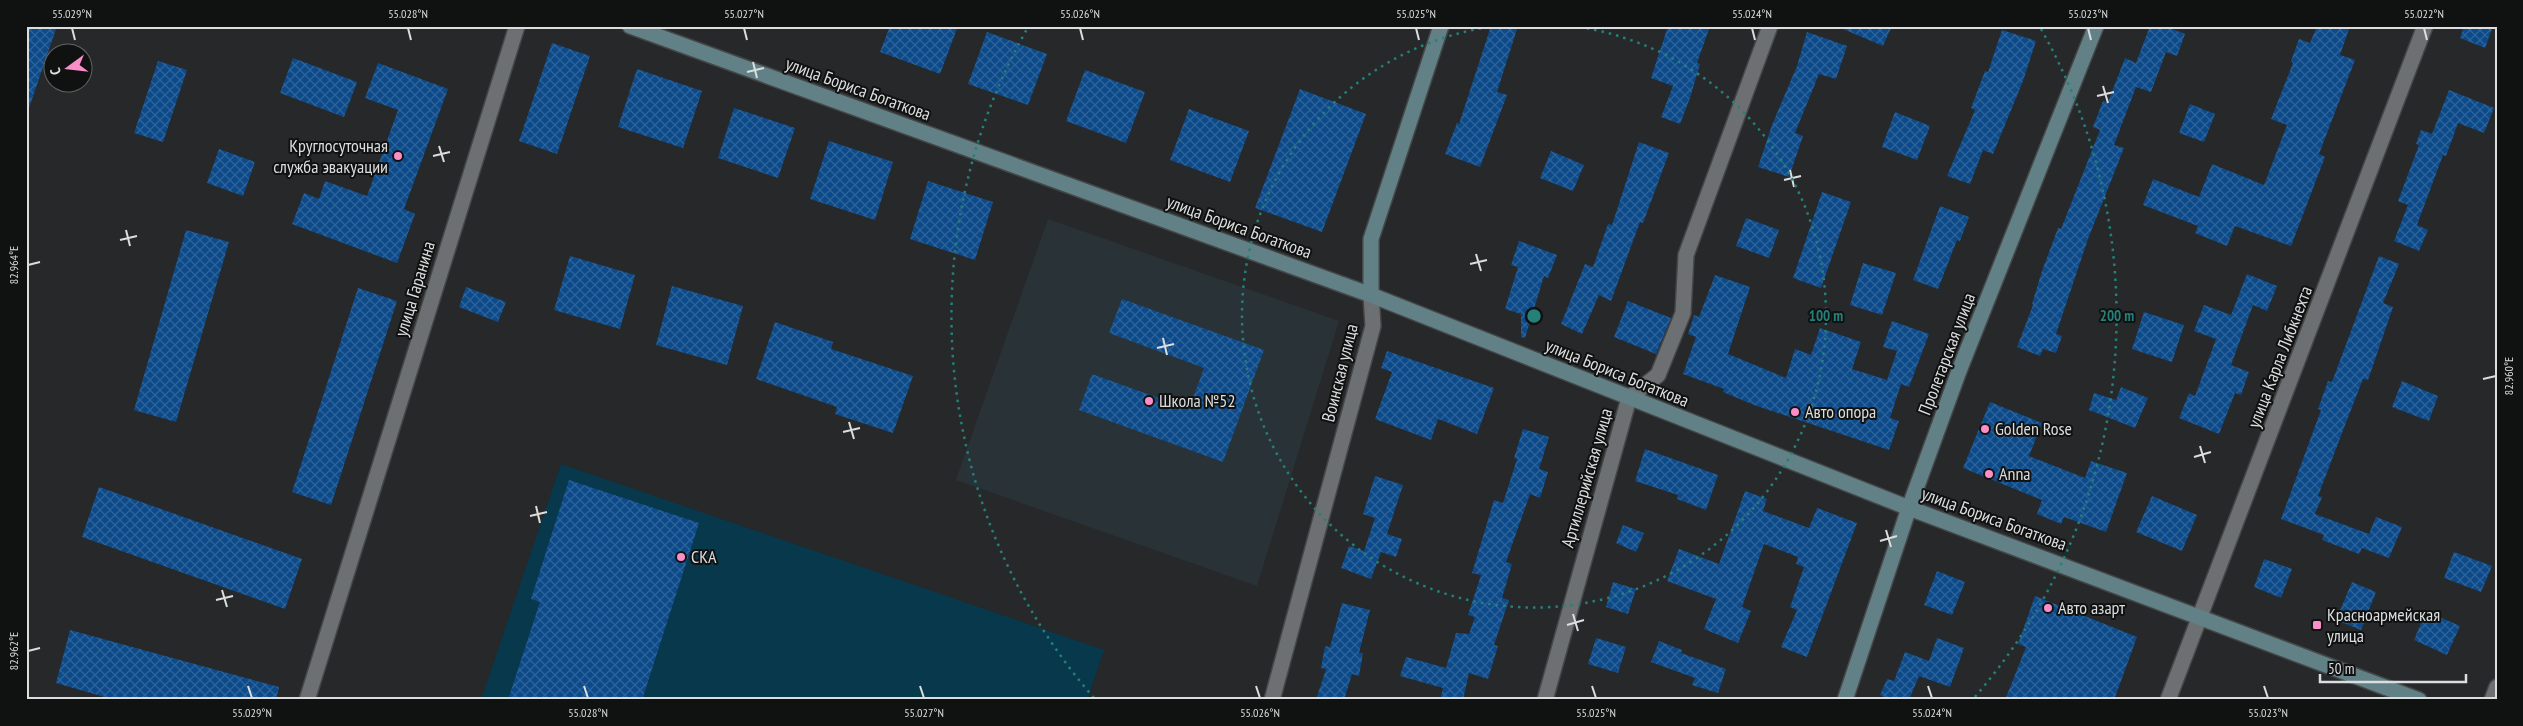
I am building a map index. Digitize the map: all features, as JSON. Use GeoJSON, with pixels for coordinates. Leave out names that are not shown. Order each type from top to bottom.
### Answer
{"type":"FeatureCollection","features":[{"type":"Feature","properties":{"kind":"main road","name":"улица Бориса Богаткова"},"geometry":{"type":"LineString","coordinates":[[630,26],[1371,295],[1910,508],[2201,616],[2419,700]]}},
{"type":"Feature","properties":{"kind":"main road","name":"Воинская улица"},"geometry":{"type":"LineString","coordinates":[[1371,295],[1371,239],[1441,26]]}},
{"type":"Feature","properties":{"kind":"main road","name":"Пролетарская улица"},"geometry":{"type":"LineString","coordinates":[[1845,700],[1959,371],[2096,26]]}},
{"type":"Feature","properties":{"kind":"street","name":"улица Гаранина"},"geometry":{"type":"LineString","coordinates":[[307,700],[517,26]]}},
{"type":"Feature","properties":{"kind":"street","name":"Артиллерийская улица"},"geometry":{"type":"LineString","coordinates":[[1545,700],[1629,398],[1658,375],[1683,313],[1686,255],[1770,26]]}},
{"type":"Feature","properties":{"kind":"street","name":"улица Карла Либкнехта"},"geometry":{"type":"LineString","coordinates":[[2168,700],[2425,26]]}},
{"type":"Feature","properties":{"kind":"street","name":"Воинская улица"},"geometry":{"type":"LineString","coordinates":[[1272,700],[1372,326],[1371,295]]}},
{"type":"Feature","properties":{"kind":"street"},"geometry":{"type":"LineString","coordinates":[[2492,700],[2497,687]]}},
{"type":"Feature","properties":{"kind":"shaded area","name":"Школа №52"},"geometry":{"type":"Polygon","coordinates":[[[1048,219],[1339,321],[1257,586],[956,480],[1048,219]]]}},
{"type":"Feature","properties":{"kind":"shaded area","name":"СКА"},"geometry":{"type":"Polygon","coordinates":[[[561,464],[1104,650],[1087,700],[481,700],[561,464]]]}},
{"type":"Feature","properties":{"kind":"building"},"geometry":{"type":"Polygon","coordinates":[[[26,26],[57,26],[52,42],[42,42],[42,70],[29,108],[26,107],[26,26]]]}},
{"type":"Feature","properties":{"kind":"building"},"geometry":{"type":"Polygon","coordinates":[[[890,26],[958,26],[940,74],[880,52],[890,26]]]}},
{"type":"Feature","properties":{"kind":"building"},"geometry":{"type":"Polygon","coordinates":[[[1491,26],[1508,26],[1517,29],[1497,92],[1507,95],[1480,167],[1445,154],[1457,123],[1459,124],[1491,26]]]}},
{"type":"Feature","properties":{"kind":"building"},"geometry":{"type":"Polygon","coordinates":[[[1668,26],[1710,26],[1697,63],[1700,64],[1690,98],[1680,124],[1661,117],[1673,86],[1651,78],[1668,26]]]}},
{"type":"Feature","properties":{"kind":"building"},"geometry":{"type":"Polygon","coordinates":[[[1836,26],[1892,26],[1883,46],[1836,26]]]}},
{"type":"Feature","properties":{"kind":"building"},"geometry":{"type":"Polygon","coordinates":[[[2150,26],[2165,26],[2185,34],[2177,56],[2166,52],[2151,92],[2136,87],[2114,145],[2124,148],[2088,239],[2056,334],[2062,336],[2056,353],[2043,349],[2040,356],[2017,347],[2033,305],[2042,271],[2058,228],[2061,229],[2100,130],[2093,127],[2103,101],[2108,102],[2125,58],[2136,63],[2150,26]]]}},
{"type":"Feature","properties":{"kind":"building"},"geometry":{"type":"Polygon","coordinates":[[[2317,26],[2350,26],[2340,55],[2355,60],[2319,154],[2325,157],[2291,246],[2235,226],[2227,246],[2195,233],[2198,226],[2143,205],[2153,179],[2199,197],[2212,164],[2264,185],[2287,125],[2271,119],[2293,63],[2291,61],[2299,39],[2310,43],[2317,26]]]}},
{"type":"Feature","properties":{"kind":"building"},"geometry":{"type":"Polygon","coordinates":[[[2464,26],[2493,26],[2485,48],[2460,38],[2464,26]]]}},
{"type":"Feature","properties":{"kind":"building"},"geometry":{"type":"Polygon","coordinates":[[[2002,30],[2036,41],[2023,81],[1993,154],[1983,150],[1970,184],[1947,176],[1975,110],[1971,108],[1985,71],[1988,72],[2002,30]]]}},
{"type":"Feature","properties":{"kind":"building"},"geometry":{"type":"Polygon","coordinates":[[[987,32],[1047,54],[1028,105],[968,84],[987,32]]]}},
{"type":"Feature","properties":{"kind":"building"},"geometry":{"type":"Polygon","coordinates":[[[1807,32],[1847,46],[1836,79],[1819,74],[1795,133],[1803,136],[1789,177],[1758,167],[1772,125],[1797,66],[1807,32]]]}},
{"type":"Feature","properties":{"kind":"building"},"geometry":{"type":"Polygon","coordinates":[[[552,43],[590,56],[557,154],[519,141],[552,43]]]}},
{"type":"Feature","properties":{"kind":"building"},"geometry":{"type":"Polygon","coordinates":[[[293,58],[357,82],[344,117],[280,93],[293,58]]]}},
{"type":"Feature","properties":{"kind":"building"},"geometry":{"type":"Polygon","coordinates":[[[158,61],[187,70],[163,142],[134,133],[158,61]]]}},
{"type":"Feature","properties":{"kind":"building"},"geometry":{"type":"Polygon","coordinates":[[[378,63],[448,89],[404,209],[415,214],[397,263],[292,224],[304,193],[319,199],[325,181],[367,196],[398,110],[365,98],[378,63]]]}},
{"type":"Feature","properties":{"kind":"building"},"geometry":{"type":"Polygon","coordinates":[[[637,69],[702,91],[683,148],[618,127],[637,69]]]}},
{"type":"Feature","properties":{"kind":"building"},"geometry":{"type":"Polygon","coordinates":[[[1085,70],[1145,92],[1126,143],[1066,121],[1085,70]]]}},
{"type":"Feature","properties":{"kind":"building"},"geometry":{"type":"Polygon","coordinates":[[[1300,89],[1366,114],[1322,232],[1255,208],[1300,89]]]}},
{"type":"Feature","properties":{"kind":"building"},"geometry":{"type":"Polygon","coordinates":[[[2449,90],[2494,108],[2484,133],[2458,123],[2446,156],[2443,155],[2417,225],[2428,230],[2419,251],[2394,241],[2408,205],[2398,201],[2419,145],[2416,144],[2421,130],[2432,134],[2449,90]]]}},
{"type":"Feature","properties":{"kind":"building"},"geometry":{"type":"Polygon","coordinates":[[[2190,104],[2215,114],[2204,142],[2179,133],[2190,104]]]}},
{"type":"Feature","properties":{"kind":"building"},"geometry":{"type":"Polygon","coordinates":[[[734,108],[795,128],[778,178],[718,158],[734,108]]]}},
{"type":"Feature","properties":{"kind":"building"},"geometry":{"type":"Polygon","coordinates":[[[1189,109],[1249,131],[1230,182],[1170,160],[1189,109]]]}},
{"type":"Feature","properties":{"kind":"building"},"geometry":{"type":"Polygon","coordinates":[[[1895,112],[1930,126],[1917,160],[1882,147],[1895,112]]]}},
{"type":"Feature","properties":{"kind":"building"},"geometry":{"type":"Polygon","coordinates":[[[829,141],[893,162],[875,220],[810,199],[829,141]]]}},
{"type":"Feature","properties":{"kind":"building"},"geometry":{"type":"Polygon","coordinates":[[[1639,142],[1669,153],[1643,223],[1640,222],[1611,301],[1599,295],[1582,334],[1561,324],[1585,264],[1593,267],[1608,224],[1612,225],[1639,142]]]}},
{"type":"Feature","properties":{"kind":"building"},"geometry":{"type":"Polygon","coordinates":[[[219,149],[255,162],[243,196],[207,183],[219,149]]]}},
{"type":"Feature","properties":{"kind":"building"},"geometry":{"type":"Polygon","coordinates":[[[1551,151],[1584,165],[1573,191],[1540,178],[1551,151]]]}},
{"type":"Feature","properties":{"kind":"building"},"geometry":{"type":"Polygon","coordinates":[[[928,181],[993,202],[975,260],[910,239],[928,181]]]}},
{"type":"Feature","properties":{"kind":"building"},"geometry":{"type":"Polygon","coordinates":[[[1822,192],[1851,202],[1821,288],[1793,278],[1822,192]]]}},
{"type":"Feature","properties":{"kind":"building"},"geometry":{"type":"Polygon","coordinates":[[[1940,206],[1969,217],[1960,241],[1957,240],[1938,289],[1913,280],[1940,206]]]}},
{"type":"Feature","properties":{"kind":"building"},"geometry":{"type":"Polygon","coordinates":[[[1746,218],[1779,230],[1769,258],[1736,246],[1746,218]]]}},
{"type":"Feature","properties":{"kind":"building"},"geometry":{"type":"Polygon","coordinates":[[[186,230],[229,242],[176,422],[134,410],[186,230]]]}},
{"type":"Feature","properties":{"kind":"building"},"geometry":{"type":"Polygon","coordinates":[[[1519,241],[1557,255],[1548,278],[1544,276],[1525,338],[1521,337],[1521,314],[1505,309],[1518,267],[1511,265],[1519,241]]]}},
{"type":"Feature","properties":{"kind":"building"},"geometry":{"type":"Polygon","coordinates":[[[570,256],[635,275],[620,329],[554,310],[570,256]]]}},
{"type":"Feature","properties":{"kind":"building"},"geometry":{"type":"Polygon","coordinates":[[[2379,256],[2399,264],[2383,303],[2393,307],[2368,380],[2363,379],[2318,496],[2322,497],[2315,514],[2369,534],[2376,517],[2402,527],[2389,558],[2362,548],[2359,554],[2322,540],[2324,535],[2281,519],[2321,410],[2318,409],[2328,381],[2332,382],[2379,256]]]}},
{"type":"Feature","properties":{"kind":"building"},"geometry":{"type":"Polygon","coordinates":[[[1863,263],[1896,273],[1882,315],[1850,305],[1863,263]]]}},
{"type":"Feature","properties":{"kind":"building"},"geometry":{"type":"Polygon","coordinates":[[[2247,274],[2277,286],[2267,311],[2253,305],[2231,365],[2249,372],[2241,395],[2235,393],[2219,434],[2179,418],[2189,393],[2195,396],[2216,339],[2194,331],[2204,305],[2231,315],[2247,274]]]}},
{"type":"Feature","properties":{"kind":"building"},"geometry":{"type":"Polygon","coordinates":[[[1715,275],[1750,287],[1728,354],[1786,378],[1795,349],[1811,355],[1820,328],[1861,342],[1852,369],[1887,380],[1897,351],[1883,347],[1892,321],[1929,334],[1909,387],[1901,384],[1890,418],[1899,421],[1889,450],[1754,405],[1723,392],[1724,389],[1683,374],[1696,337],[1688,334],[1694,315],[1699,317],[1715,275]]]}},
{"type":"Feature","properties":{"kind":"building"},"geometry":{"type":"Polygon","coordinates":[[[672,286],[743,306],[727,365],[656,345],[672,286]]]}},
{"type":"Feature","properties":{"kind":"building"},"geometry":{"type":"Polygon","coordinates":[[[466,287],[506,302],[498,322],[459,307],[466,287]]]}},
{"type":"Feature","properties":{"kind":"building"},"geometry":{"type":"Polygon","coordinates":[[[358,288],[397,301],[331,505],[292,492],[358,288]]]}},
{"type":"Feature","properties":{"kind":"building"},"geometry":{"type":"Polygon","coordinates":[[[1122,299],[1264,350],[1223,462],[1079,410],[1092,374],[1189,409],[1204,368],[1109,333],[1122,299]]]}},
{"type":"Feature","properties":{"kind":"building"},"geometry":{"type":"Polygon","coordinates":[[[1628,301],[1671,318],[1656,354],[1614,337],[1628,301]]]}},
{"type":"Feature","properties":{"kind":"building"},"geometry":{"type":"Polygon","coordinates":[[[2144,312],[2184,325],[2172,362],[2132,349],[2144,312]]]}},
{"type":"Feature","properties":{"kind":"building"},"geometry":{"type":"Polygon","coordinates":[[[775,322],[833,342],[831,349],[913,376],[893,433],[835,414],[837,407],[756,379],[775,322]]]}},
{"type":"Feature","properties":{"kind":"building"},"geometry":{"type":"Polygon","coordinates":[[[1387,351],[1494,388],[1477,434],[1438,419],[1431,440],[1375,419],[1392,372],[1381,368],[1387,351]]]}},
{"type":"Feature","properties":{"kind":"building"},"geometry":{"type":"Polygon","coordinates":[[[2402,381],[2438,396],[2429,421],[2392,407],[2402,381]]]}},
{"type":"Feature","properties":{"kind":"building"},"geometry":{"type":"Polygon","coordinates":[[[2121,387],[2148,398],[2135,428],[2089,410],[2094,393],[2116,400],[2121,387]]]}},
{"type":"Feature","properties":{"kind":"building"},"geometry":{"type":"Polygon","coordinates":[[[1990,402],[2042,423],[2029,456],[2085,478],[2091,461],[2127,473],[2106,532],[2064,517],[2061,524],[2037,514],[2042,500],[1963,468],[1990,402]]]}},
{"type":"Feature","properties":{"kind":"building"},"geometry":{"type":"Polygon","coordinates":[[[1523,429],[1549,437],[1539,469],[1548,472],[1540,498],[1530,494],[1506,562],[1512,564],[1502,598],[1509,600],[1494,645],[1498,646],[1488,679],[1469,673],[1463,700],[1440,700],[1443,688],[1400,676],[1406,657],[1446,668],[1456,633],[1469,634],[1475,617],[1468,615],[1481,575],[1472,573],[1494,500],[1503,503],[1517,459],[1514,458],[1523,429]]]}},
{"type":"Feature","properties":{"kind":"building"},"geometry":{"type":"Polygon","coordinates":[[[1645,449],[1718,475],[1706,510],[1677,499],[1678,495],[1635,481],[1645,449]]]}},
{"type":"Feature","properties":{"kind":"building"},"geometry":{"type":"Polygon","coordinates":[[[1375,476],[1403,485],[1387,534],[1402,539],[1396,557],[1381,552],[1371,579],[1341,568],[1349,546],[1364,551],[1375,518],[1363,514],[1375,476]]]}},
{"type":"Feature","properties":{"kind":"building"},"geometry":{"type":"Polygon","coordinates":[[[569,480],[699,523],[642,700],[508,700],[540,602],[531,599],[569,480]]]}},
{"type":"Feature","properties":{"kind":"building"},"geometry":{"type":"Polygon","coordinates":[[[99,487],[302,559],[285,609],[82,537],[99,487]]]}},
{"type":"Feature","properties":{"kind":"building"},"geometry":{"type":"Polygon","coordinates":[[[1745,491],[1767,499],[1763,511],[1809,528],[1817,508],[1857,523],[1807,657],[1781,647],[1797,610],[1790,607],[1804,567],[1796,564],[1798,557],[1764,544],[1742,607],[1751,611],[1738,643],[1704,629],[1716,599],[1667,581],[1679,549],[1719,564],[1745,491]]]}},
{"type":"Feature","properties":{"kind":"building"},"geometry":{"type":"Polygon","coordinates":[[[2152,496],[2197,515],[2182,551],[2136,532],[2152,496]]]}},
{"type":"Feature","properties":{"kind":"building"},"geometry":{"type":"Polygon","coordinates":[[[1623,525],[1644,533],[1636,552],[1616,543],[1623,525]]]}},
{"type":"Feature","properties":{"kind":"building"},"geometry":{"type":"Polygon","coordinates":[[[2454,552],[2492,566],[2481,592],[2444,578],[2454,552]]]}},
{"type":"Feature","properties":{"kind":"building"},"geometry":{"type":"Polygon","coordinates":[[[2264,559],[2292,569],[2281,598],[2254,587],[2264,559]]]}},
{"type":"Feature","properties":{"kind":"building"},"geometry":{"type":"Polygon","coordinates":[[[1937,571],[1965,582],[1952,615],[1924,605],[1937,571]]]}},
{"type":"Feature","properties":{"kind":"building"},"geometry":{"type":"Polygon","coordinates":[[[1613,582],[1636,589],[1628,614],[1606,607],[1613,582]]]}},
{"type":"Feature","properties":{"kind":"building"},"geometry":{"type":"Polygon","coordinates":[[[2352,582],[2376,592],[2361,630],[2336,620],[2352,582]]]}},
{"type":"Feature","properties":{"kind":"building"},"geometry":{"type":"Polygon","coordinates":[[[2035,596],[2137,637],[2114,700],[2005,700],[2026,647],[2018,644],[2035,596]]]}},
{"type":"Feature","properties":{"kind":"building"},"geometry":{"type":"Polygon","coordinates":[[[1342,603],[1370,610],[1359,653],[1363,653],[1359,676],[1352,674],[1344,700],[1316,700],[1326,669],[1321,668],[1325,646],[1330,647],[1342,603]]]}},
{"type":"Feature","properties":{"kind":"building"},"geometry":{"type":"Polygon","coordinates":[[[2426,611],[2460,626],[2447,655],[2414,640],[2426,611]]]}},
{"type":"Feature","properties":{"kind":"building"},"geometry":{"type":"Polygon","coordinates":[[[70,630],[279,687],[276,700],[115,700],[56,683],[70,630]]]}},
{"type":"Feature","properties":{"kind":"building"},"geometry":{"type":"Polygon","coordinates":[[[1596,638],[1626,647],[1618,673],[1588,664],[1596,638]]]}},
{"type":"Feature","properties":{"kind":"building"},"geometry":{"type":"Polygon","coordinates":[[[1937,638],[1964,648],[1950,687],[1919,676],[1909,700],[1891,700],[1880,695],[1887,679],[1894,681],[1905,652],[1929,661],[1937,638]]]}},
{"type":"Feature","properties":{"kind":"building"},"geometry":{"type":"Polygon","coordinates":[[[1659,641],[1682,650],[1681,653],[1726,669],[1718,693],[1692,685],[1695,678],[1651,662],[1659,641]]]}},
{"type":"Feature","properties":{"kind":"place","name":"Круглосуточная служба эвакуации"},"geometry":{"type":"Point","coordinates":[398,156]}},
{"type":"Feature","properties":{"kind":"place","name":"Школа №52"},"geometry":{"type":"Point","coordinates":[1149,401]}},
{"type":"Feature","properties":{"kind":"place","name":"Авто опора"},"geometry":{"type":"Point","coordinates":[1795,412]}},
{"type":"Feature","properties":{"kind":"place","name":"Golden Rose"},"geometry":{"type":"Point","coordinates":[1985,429]}},
{"type":"Feature","properties":{"kind":"place","name":"Anna"},"geometry":{"type":"Point","coordinates":[1989,474]}},
{"type":"Feature","properties":{"kind":"place","name":"СКА"},"geometry":{"type":"Point","coordinates":[681,557]}},
{"type":"Feature","properties":{"kind":"place","name":"Авто азарт"},"geometry":{"type":"Point","coordinates":[2048,608]}},
{"type":"Feature","properties":{"kind":"place","name":"Красноармейская улица"},"geometry":{"type":"Point","coordinates":[2317,625]}}]}
